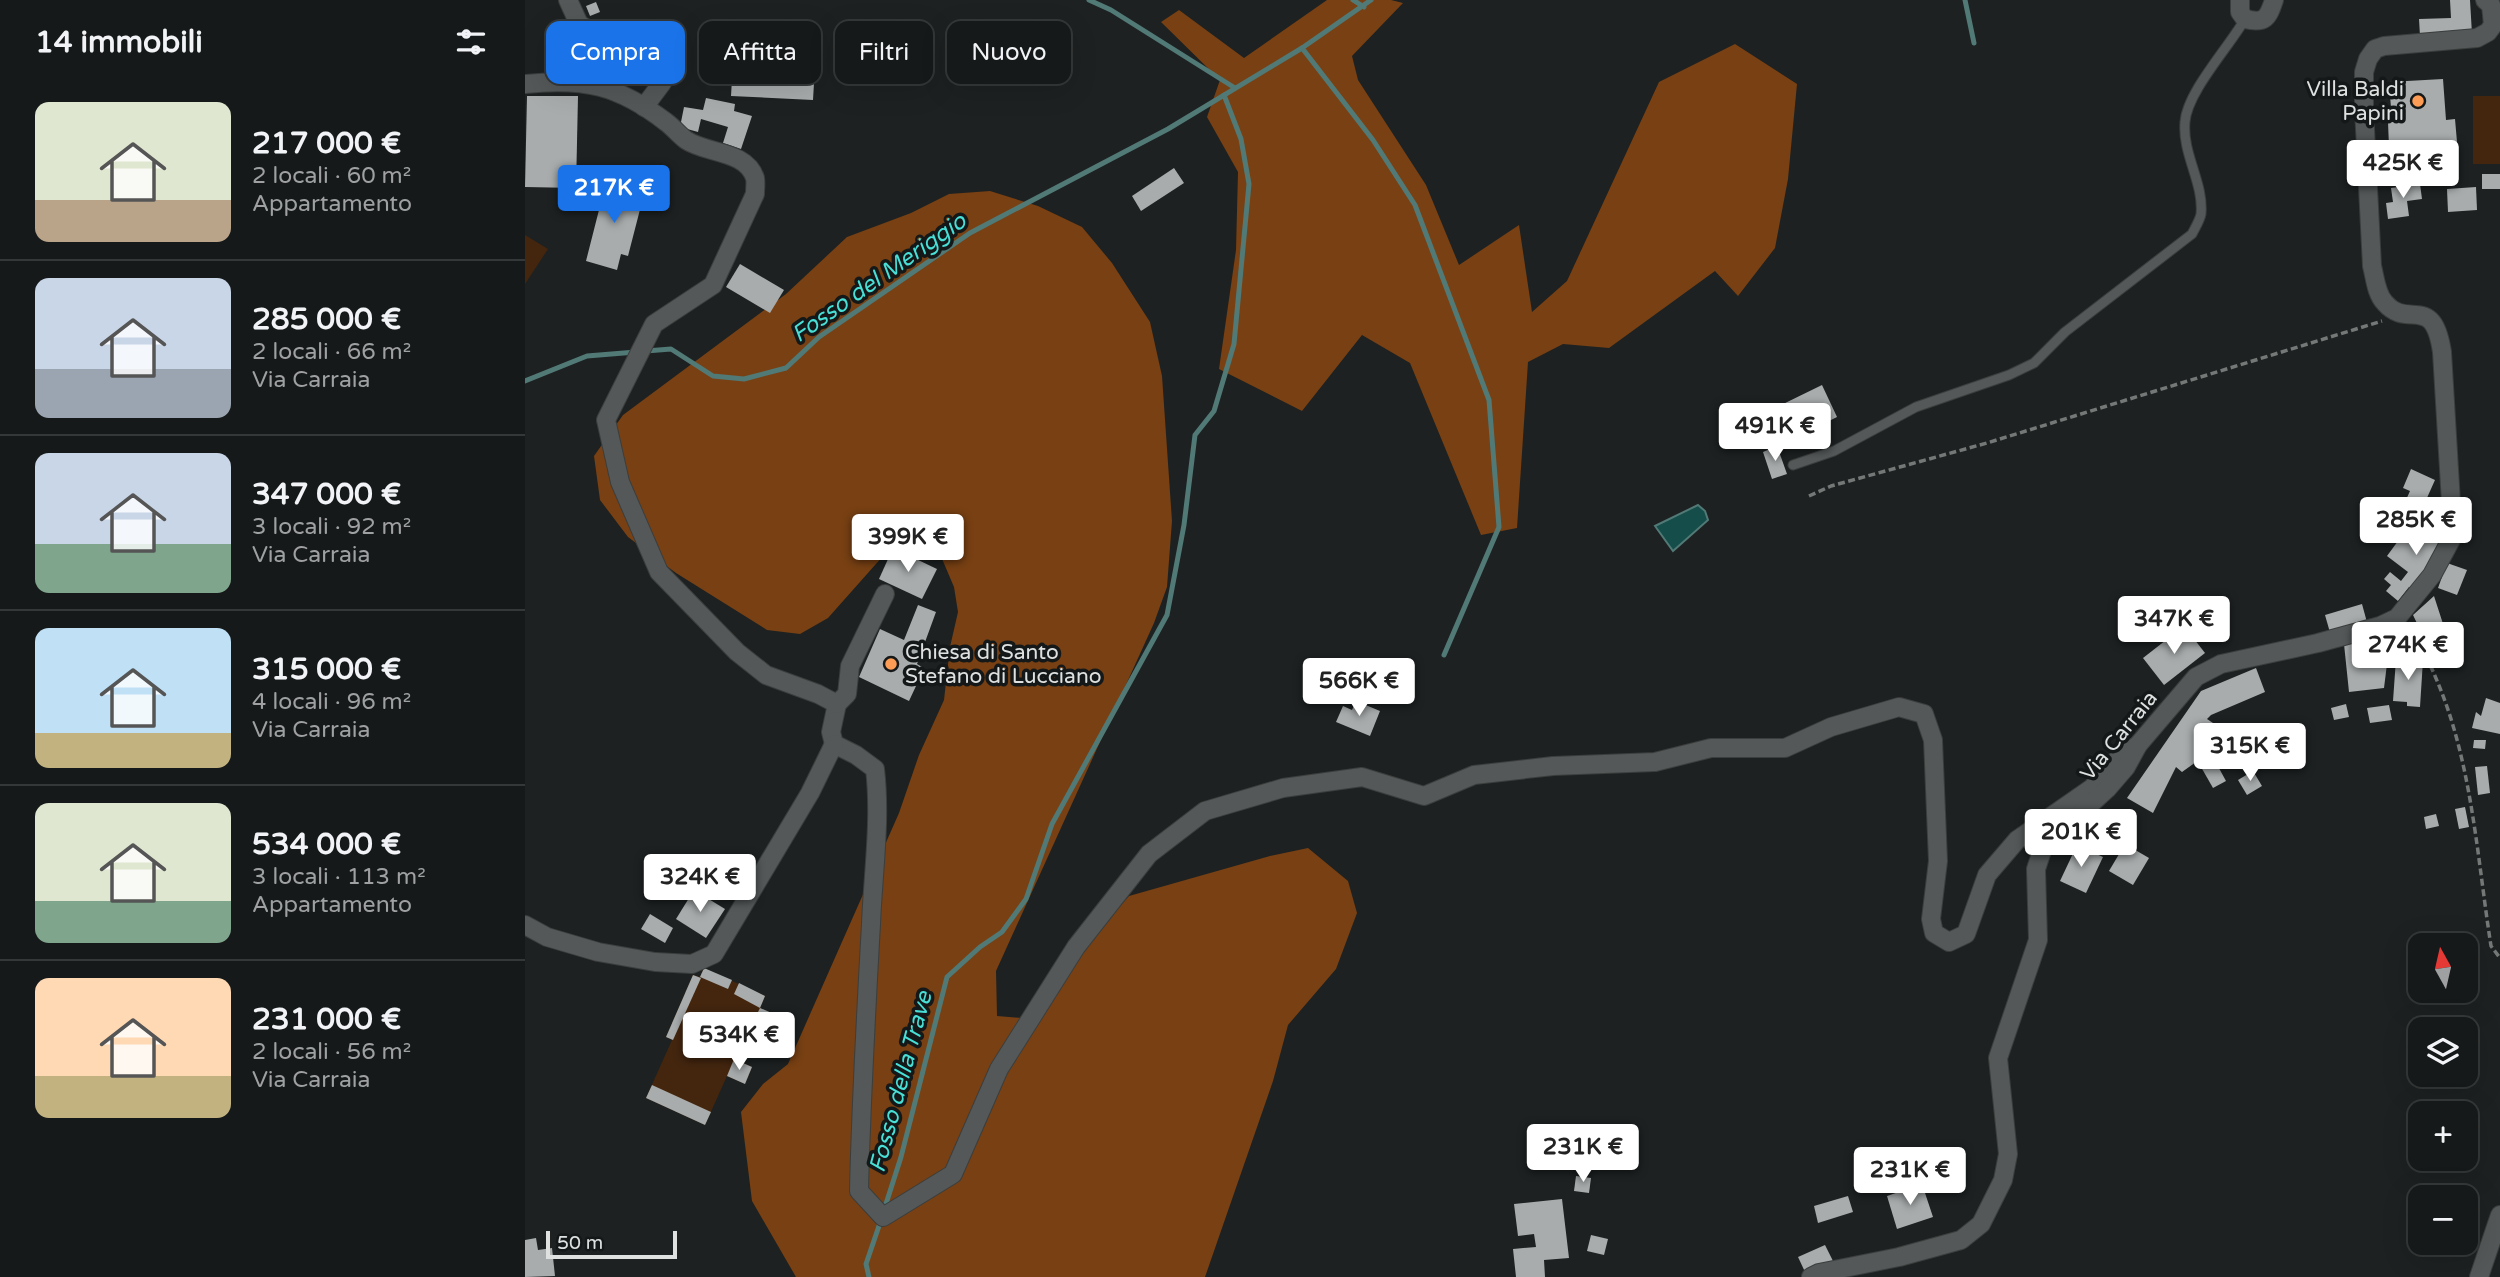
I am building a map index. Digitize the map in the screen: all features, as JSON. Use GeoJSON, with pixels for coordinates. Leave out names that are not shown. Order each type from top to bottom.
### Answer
{"type":"FeatureCollection","features":[{"type":"Feature","properties":{"kind":"street"},"geometry":{"type":"LineString","coordinates":[[568,0],[579,24],[657,70],[662,83],[644,107]]}},
{"type":"Feature","properties":{"kind":"street"},"geometry":{"type":"LineString","coordinates":[[2240,0],[2240,12],[2245,19],[2256,22],[2263,20],[2270,12],[2274,0]]}},
{"type":"Feature","properties":{"kind":"street"},"geometry":{"type":"LineString","coordinates":[[2397,618],[2432,575],[2453,536],[2442,352],[2439,331],[2432,321],[2423,316],[2395,311],[2384,303],[2378,290],[2372,266],[2364,72],[2368,59],[2375,50],[2384,46],[2477,38],[2488,32],[2496,32],[2491,5],[2485,0]]}},
{"type":"Feature","properties":{"kind":"street"},"geometry":{"type":"LineString","coordinates":[[525,83],[560,80],[603,85],[667,122],[687,141],[745,163],[755,178],[755,194],[713,285],[654,324],[606,420],[620,482],[659,572],[737,652],[766,675],[837,704]]}},
{"type":"Feature","properties":{"kind":"street"},"geometry":{"type":"LineString","coordinates":[[525,925],[559,941],[598,952],[655,962],[692,964],[714,954],[810,793],[834,744],[831,732],[837,704],[847,694],[850,666],[885,594]]}},
{"type":"Feature","properties":{"kind":"street","name":"Via Carraia"},"geometry":{"type":"LineString","coordinates":[[1811,1277],[1961,1240],[1981,1224],[2003,1180],[2008,1154],[1998,1058],[2038,940],[2036,869],[2043,848],[2107,789],[2126,767],[2138,745],[2196,677],[2221,664],[2331,639],[2380,626],[2397,618]]}},
{"type":"Feature","properties":{"kind":"street"},"geometry":{"type":"LineString","coordinates":[[834,744],[875,769],[877,786],[859,1191],[883,1217],[953,1174],[999,1069],[1076,947],[1149,855],[1205,811],[1283,788],[1362,777],[1425,796],[1474,775],[1553,766],[1655,762],[1711,748],[1785,748],[1831,727],[1899,707],[1924,714],[1933,740],[1938,862],[1931,919],[1934,933],[1949,942],[1966,934],[1987,875],[2017,840],[2092,788],[2117,760],[2138,745]]}},
{"type":"Feature","properties":{"kind":"street"},"geometry":{"type":"LineString","coordinates":[[2479,1277],[2500,1216]]}},
{"type":"Feature","properties":{"kind":"lane"},"geometry":{"type":"LineString","coordinates":[[1793,465],[1834,452],[1916,407],[2009,375],[2034,363],[2065,332],[2192,234],[2201,216],[2199,192],[2187,148],[2185,122],[2192,98],[2245,19]]}},
{"type":"Feature","properties":{"kind":"path"},"geometry":{"type":"LineString","coordinates":[[1809,496],[1831,486],[1987,443],[2374,324],[2385,320],[2395,311]]}},
{"type":"Feature","properties":{"kind":"path"},"geometry":{"type":"LineString","coordinates":[[2397,618],[2435,674],[2454,729],[2469,801],[2491,946],[2500,958]]}},
{"type":"Feature","properties":{"kind":"shaded area"},"geometry":{"type":"Polygon","coordinates":[[[1327,0],[1391,0],[1403,3],[1352,56],[1358,80],[1426,185],[1459,265],[1519,225],[1532,312],[1567,281],[1659,82],[1735,44],[1797,84],[1788,179],[1775,248],[1738,296],[1715,271],[1609,348],[1563,344],[1528,362],[1517,528],[1481,535],[1410,363],[1362,335],[1302,411],[1219,369],[1236,250],[1238,172],[1207,117],[1220,80],[1161,22],[1179,10],[1244,58],[1327,0]]]}},
{"type":"Feature","properties":{"kind":"shaded area"},"geometry":{"type":"Polygon","coordinates":[[[2473,96],[2500,96],[2500,164],[2473,164],[2473,96]]]}},
{"type":"Feature","properties":{"kind":"shaded area"},"geometry":{"type":"Polygon","coordinates":[[[990,191],[1038,206],[1082,227],[1112,263],[1150,322],[1162,376],[1172,521],[1167,587],[1154,623],[996,971],[997,1016],[1022,1018],[1129,896],[1270,856],[1308,848],[1348,881],[1357,913],[1336,969],[1288,1025],[1273,1081],[1205,1277],[796,1277],[752,1201],[741,1112],[763,1084],[788,1064],[899,813],[919,755],[944,700],[950,647],[958,612],[954,587],[940,554],[925,548],[891,547],[828,618],[800,634],[767,630],[676,573],[628,537],[600,500],[594,456],[623,415],[786,294],[847,237],[911,213],[949,194],[990,191]]]}},
{"type":"Feature","properties":{"kind":"shaded area"},"geometry":{"type":"Polygon","coordinates":[[[525,235],[548,249],[525,284],[525,235]]]}},
{"type":"Feature","properties":{"kind":"shaded area"},"geometry":{"type":"Polygon","coordinates":[[[704,968],[765,996],[760,1008],[774,1014],[761,1044],[745,1038],[735,1059],[752,1067],[745,1084],[727,1076],[705,1125],[646,1098],[672,1040],[666,1037],[693,975],[700,977],[704,968]]]}},
{"type":"Feature","properties":{"kind":"water"},"geometry":{"type":"Polygon","coordinates":[[[1698,505],[1705,511],[1708,520],[1673,551],[1655,526],[1698,505]]]}},
{"type":"Feature","properties":{"kind":"building"},"geometry":{"type":"Polygon","coordinates":[[[2450,0],[2470,0],[2472,34],[2420,36],[2419,19],[2451,18],[2450,0]]]}},
{"type":"Feature","properties":{"kind":"building"},"geometry":{"type":"Polygon","coordinates":[[[596,2],[600,12],[590,16],[586,6],[596,2]]]}},
{"type":"Feature","properties":{"kind":"building","name":"Villa Baldi Papini"},"geometry":{"type":"Polygon","coordinates":[[[2443,79],[2446,120],[2455,119],[2457,142],[2389,147],[2388,122],[2392,121],[2389,82],[2443,79]]]}},
{"type":"Feature","properties":{"kind":"building"},"geometry":{"type":"Polygon","coordinates":[[[732,84],[814,84],[813,100],[731,96],[732,84]]]}},
{"type":"Feature","properties":{"kind":"building"},"geometry":{"type":"Polygon","coordinates":[[[527,96],[578,96],[576,188],[525,187],[527,96]]]}},
{"type":"Feature","properties":{"kind":"building"},"geometry":{"type":"Polygon","coordinates":[[[706,98],[735,104],[734,111],[752,116],[741,149],[723,143],[728,127],[701,119],[698,132],[680,127],[684,107],[703,110],[706,98]]]}},
{"type":"Feature","properties":{"kind":"building"},"geometry":{"type":"Polygon","coordinates":[[[1174,168],[1184,183],[1141,211],[1132,196],[1174,168]]]}},
{"type":"Feature","properties":{"kind":"building"},"geometry":{"type":"Polygon","coordinates":[[[2482,174],[2500,174],[2500,189],[2482,189],[2482,174]]]}},
{"type":"Feature","properties":{"kind":"building"},"geometry":{"type":"Polygon","coordinates":[[[601,182],[644,194],[628,256],[621,254],[617,270],[586,261],[600,206],[595,205],[601,182]]]}},
{"type":"Feature","properties":{"kind":"building"},"geometry":{"type":"Polygon","coordinates":[[[2420,184],[2422,199],[2407,201],[2409,216],[2388,219],[2386,203],[2393,202],[2391,188],[2420,184]]]}},
{"type":"Feature","properties":{"kind":"building"},"geometry":{"type":"Polygon","coordinates":[[[2476,187],[2477,210],[2448,212],[2447,189],[2476,187]]]}},
{"type":"Feature","properties":{"kind":"building"},"geometry":{"type":"Polygon","coordinates":[[[740,264],[784,290],[770,313],[726,287],[740,264]]]}},
{"type":"Feature","properties":{"kind":"building"},"geometry":{"type":"Polygon","coordinates":[[[1822,385],[1837,417],[1787,442],[1781,428],[1784,427],[1775,408],[1822,385]]]}},
{"type":"Feature","properties":{"kind":"building"},"geometry":{"type":"Polygon","coordinates":[[[1777,446],[1787,474],[1772,479],[1763,452],[1777,446]]]}},
{"type":"Feature","properties":{"kind":"building"},"geometry":{"type":"Polygon","coordinates":[[[2411,469],[2435,480],[2422,509],[2405,502],[2410,491],[2403,488],[2411,469]]]}},
{"type":"Feature","properties":{"kind":"building"},"geometry":{"type":"Polygon","coordinates":[[[2431,517],[2451,531],[2428,563],[2435,568],[2416,593],[2409,587],[2398,601],[2386,591],[2391,585],[2384,579],[2390,572],[2401,581],[2408,572],[2387,556],[2409,526],[2419,533],[2431,517]]]}},
{"type":"Feature","properties":{"kind":"building"},"geometry":{"type":"Polygon","coordinates":[[[893,548],[937,569],[922,599],[879,579],[893,548]]]}},
{"type":"Feature","properties":{"kind":"building"},"geometry":{"type":"Polygon","coordinates":[[[2447,563],[2467,570],[2457,595],[2438,588],[2447,563]]]}},
{"type":"Feature","properties":{"kind":"building"},"geometry":{"type":"Polygon","coordinates":[[[2434,596],[2445,630],[2439,633],[2444,643],[2430,650],[2413,615],[2434,596]]]}},
{"type":"Feature","properties":{"kind":"building"},"geometry":{"type":"Polygon","coordinates":[[[2362,604],[2368,626],[2331,636],[2325,615],[2362,604]]]}},
{"type":"Feature","properties":{"kind":"building"},"geometry":{"type":"Polygon","coordinates":[[[918,605],[936,612],[917,664],[922,667],[920,671],[915,668],[918,677],[914,682],[908,683],[916,686],[909,701],[859,677],[880,629],[904,640],[918,605]]]}},
{"type":"Feature","properties":{"kind":"building"},"geometry":{"type":"Polygon","coordinates":[[[2184,626],[2205,653],[2164,685],[2143,658],[2184,626]]]}},
{"type":"Feature","properties":{"kind":"building"},"geometry":{"type":"Polygon","coordinates":[[[2370,637],[2390,640],[2384,688],[2349,692],[2344,644],[2370,637]]]}},
{"type":"Feature","properties":{"kind":"building"},"geometry":{"type":"Polygon","coordinates":[[[2396,659],[2423,660],[2420,707],[2393,701],[2396,659]]]}},
{"type":"Feature","properties":{"kind":"building"},"geometry":{"type":"Polygon","coordinates":[[[2256,668],[2265,692],[2207,719],[2213,723],[2209,736],[2212,747],[2182,772],[2176,767],[2153,813],[2127,798],[2201,691],[2256,668]]]}},
{"type":"Feature","properties":{"kind":"building"},"geometry":{"type":"Polygon","coordinates":[[[2486,698],[2500,703],[2500,734],[2472,728],[2476,712],[2481,716],[2486,698]]]}},
{"type":"Feature","properties":{"kind":"building"},"geometry":{"type":"Polygon","coordinates":[[[1356,701],[1380,711],[1370,736],[1336,722],[1343,706],[1352,710],[1356,701]]]}},
{"type":"Feature","properties":{"kind":"building"},"geometry":{"type":"Polygon","coordinates":[[[2346,704],[2349,717],[2334,720],[2331,708],[2346,704]]]}},
{"type":"Feature","properties":{"kind":"building"},"geometry":{"type":"Polygon","coordinates":[[[2389,705],[2392,720],[2370,723],[2367,708],[2389,705]]]}},
{"type":"Feature","properties":{"kind":"building"},"geometry":{"type":"Polygon","coordinates":[[[2474,740],[2486,740],[2485,749],[2473,748],[2474,740]]]}},
{"type":"Feature","properties":{"kind":"building"},"geometry":{"type":"Polygon","coordinates":[[[2214,759],[2226,781],[2213,788],[2201,767],[2214,759]]]}},
{"type":"Feature","properties":{"kind":"building"},"geometry":{"type":"Polygon","coordinates":[[[2487,766],[2490,793],[2478,795],[2475,767],[2487,766]]]}},
{"type":"Feature","properties":{"kind":"building"},"geometry":{"type":"Polygon","coordinates":[[[2253,771],[2262,786],[2247,795],[2238,780],[2253,771]]]}},
{"type":"Feature","properties":{"kind":"building"},"geometry":{"type":"Polygon","coordinates":[[[2465,807],[2469,827],[2459,829],[2455,809],[2465,807]]]}},
{"type":"Feature","properties":{"kind":"building"},"geometry":{"type":"Polygon","coordinates":[[[2112,811],[2123,820],[2116,828],[2124,834],[2112,849],[2093,833],[2112,811]]]}},
{"type":"Feature","properties":{"kind":"building"},"geometry":{"type":"Polygon","coordinates":[[[2436,814],[2439,826],[2426,829],[2424,817],[2436,814]]]}},
{"type":"Feature","properties":{"kind":"building"},"geometry":{"type":"Polygon","coordinates":[[[2125,844],[2149,858],[2133,885],[2109,871],[2125,844]]]}},
{"type":"Feature","properties":{"kind":"building"},"geometry":{"type":"Polygon","coordinates":[[[2077,845],[2103,857],[2086,893],[2060,881],[2077,845]]]}},
{"type":"Feature","properties":{"kind":"building"},"geometry":{"type":"Polygon","coordinates":[[[694,890],[725,909],[706,938],[676,919],[694,890]]]}},
{"type":"Feature","properties":{"kind":"building"},"geometry":{"type":"Polygon","coordinates":[[[650,914],[673,928],[665,943],[641,929],[650,914]]]}},
{"type":"Feature","properties":{"kind":"building"},"geometry":{"type":"Polygon","coordinates":[[[704,968],[732,980],[728,989],[700,977],[704,968]]]}},
{"type":"Feature","properties":{"kind":"building"},"geometry":{"type":"Polygon","coordinates":[[[693,975],[701,978],[673,1040],[666,1037],[693,975]]]}},
{"type":"Feature","properties":{"kind":"building"},"geometry":{"type":"Polygon","coordinates":[[[739,983],[765,996],[760,1008],[734,994],[739,983]]]}},
{"type":"Feature","properties":{"kind":"building"},"geometry":{"type":"Polygon","coordinates":[[[760,1008],[774,1014],[761,1044],[745,1038],[760,1008]]]}},
{"type":"Feature","properties":{"kind":"building"},"geometry":{"type":"Polygon","coordinates":[[[734,1059],[752,1067],[745,1084],[727,1076],[734,1059]]]}},
{"type":"Feature","properties":{"kind":"building"},"geometry":{"type":"Polygon","coordinates":[[[652,1085],[711,1112],[705,1125],[646,1098],[652,1085]]]}},
{"type":"Feature","properties":{"kind":"building"},"geometry":{"type":"Polygon","coordinates":[[[1576,1176],[1591,1178],[1589,1193],[1574,1191],[1576,1176]]]}},
{"type":"Feature","properties":{"kind":"building"},"geometry":{"type":"Polygon","coordinates":[[[1922,1184],[1933,1217],[1897,1229],[1887,1196],[1922,1184]]]}},
{"type":"Feature","properties":{"kind":"building"},"geometry":{"type":"Polygon","coordinates":[[[1848,1196],[1853,1212],[1818,1223],[1814,1206],[1848,1196]]]}},
{"type":"Feature","properties":{"kind":"building"},"geometry":{"type":"Polygon","coordinates":[[[1562,1199],[1569,1258],[1544,1260],[1545,1277],[1516,1277],[1513,1249],[1536,1247],[1534,1234],[1518,1236],[1514,1204],[1562,1199]]]}},
{"type":"Feature","properties":{"kind":"building"},"geometry":{"type":"Polygon","coordinates":[[[1591,1235],[1608,1239],[1604,1255],[1587,1251],[1591,1235]]]}},
{"type":"Feature","properties":{"kind":"building"},"geometry":{"type":"Polygon","coordinates":[[[536,1238],[538,1250],[552,1248],[555,1276],[525,1277],[525,1240],[536,1238]]]}},
{"type":"Feature","properties":{"kind":"building"},"geometry":{"type":"Polygon","coordinates":[[[1825,1245],[1833,1261],[1806,1274],[1798,1257],[1825,1245]]]}},
{"type":"Feature","properties":{"kind":"waterway"},"geometry":{"type":"LineString","coordinates":[[1089,0],[1111,10],[1235,88]]}},
{"type":"Feature","properties":{"kind":"waterway"},"geometry":{"type":"LineString","coordinates":[[1353,0],[1364,7]]}},
{"type":"Feature","properties":{"kind":"waterway","name":"Fosso del Meriggio"},"geometry":{"type":"LineString","coordinates":[[646,351],[671,349],[713,376],[744,379],[786,368],[819,337],[970,233],[1168,129],[1302,48],[1371,0]]}},
{"type":"Feature","properties":{"kind":"waterway"},"geometry":{"type":"LineString","coordinates":[[1965,0],[1974,43]]}},
{"type":"Feature","properties":{"kind":"waterway"},"geometry":{"type":"LineString","coordinates":[[1302,48],[1373,140],[1415,205],[1489,400],[1499,527],[1444,655]]}},
{"type":"Feature","properties":{"kind":"waterway","name":"Fosso della Trave"},"geometry":{"type":"LineString","coordinates":[[884,1210],[901,1157],[947,977],[980,947],[1002,932],[1026,899],[1052,824],[1167,615],[1184,525],[1195,435],[1214,411],[1234,344],[1249,184],[1241,139],[1224,95]]}},
{"type":"Feature","properties":{"kind":"waterway","name":"Fosso del Meriggio"},"geometry":{"type":"LineString","coordinates":[[525,381],[587,356],[636,352]]}},
{"type":"Feature","properties":{"kind":"waterway","name":"Fosso della Trave"},"geometry":{"type":"LineString","coordinates":[[869,1277],[866,1264],[881,1220]]}},
{"type":"Feature","properties":{"kind":"place","name":"Villa Baldi Papini"},"geometry":{"type":"Point","coordinates":[2418,101]}},
{"type":"Feature","properties":{"kind":"place","name":"Chiesa di Santo Stefano di Lucciano"},"geometry":{"type":"Point","coordinates":[891,664]}}]}
